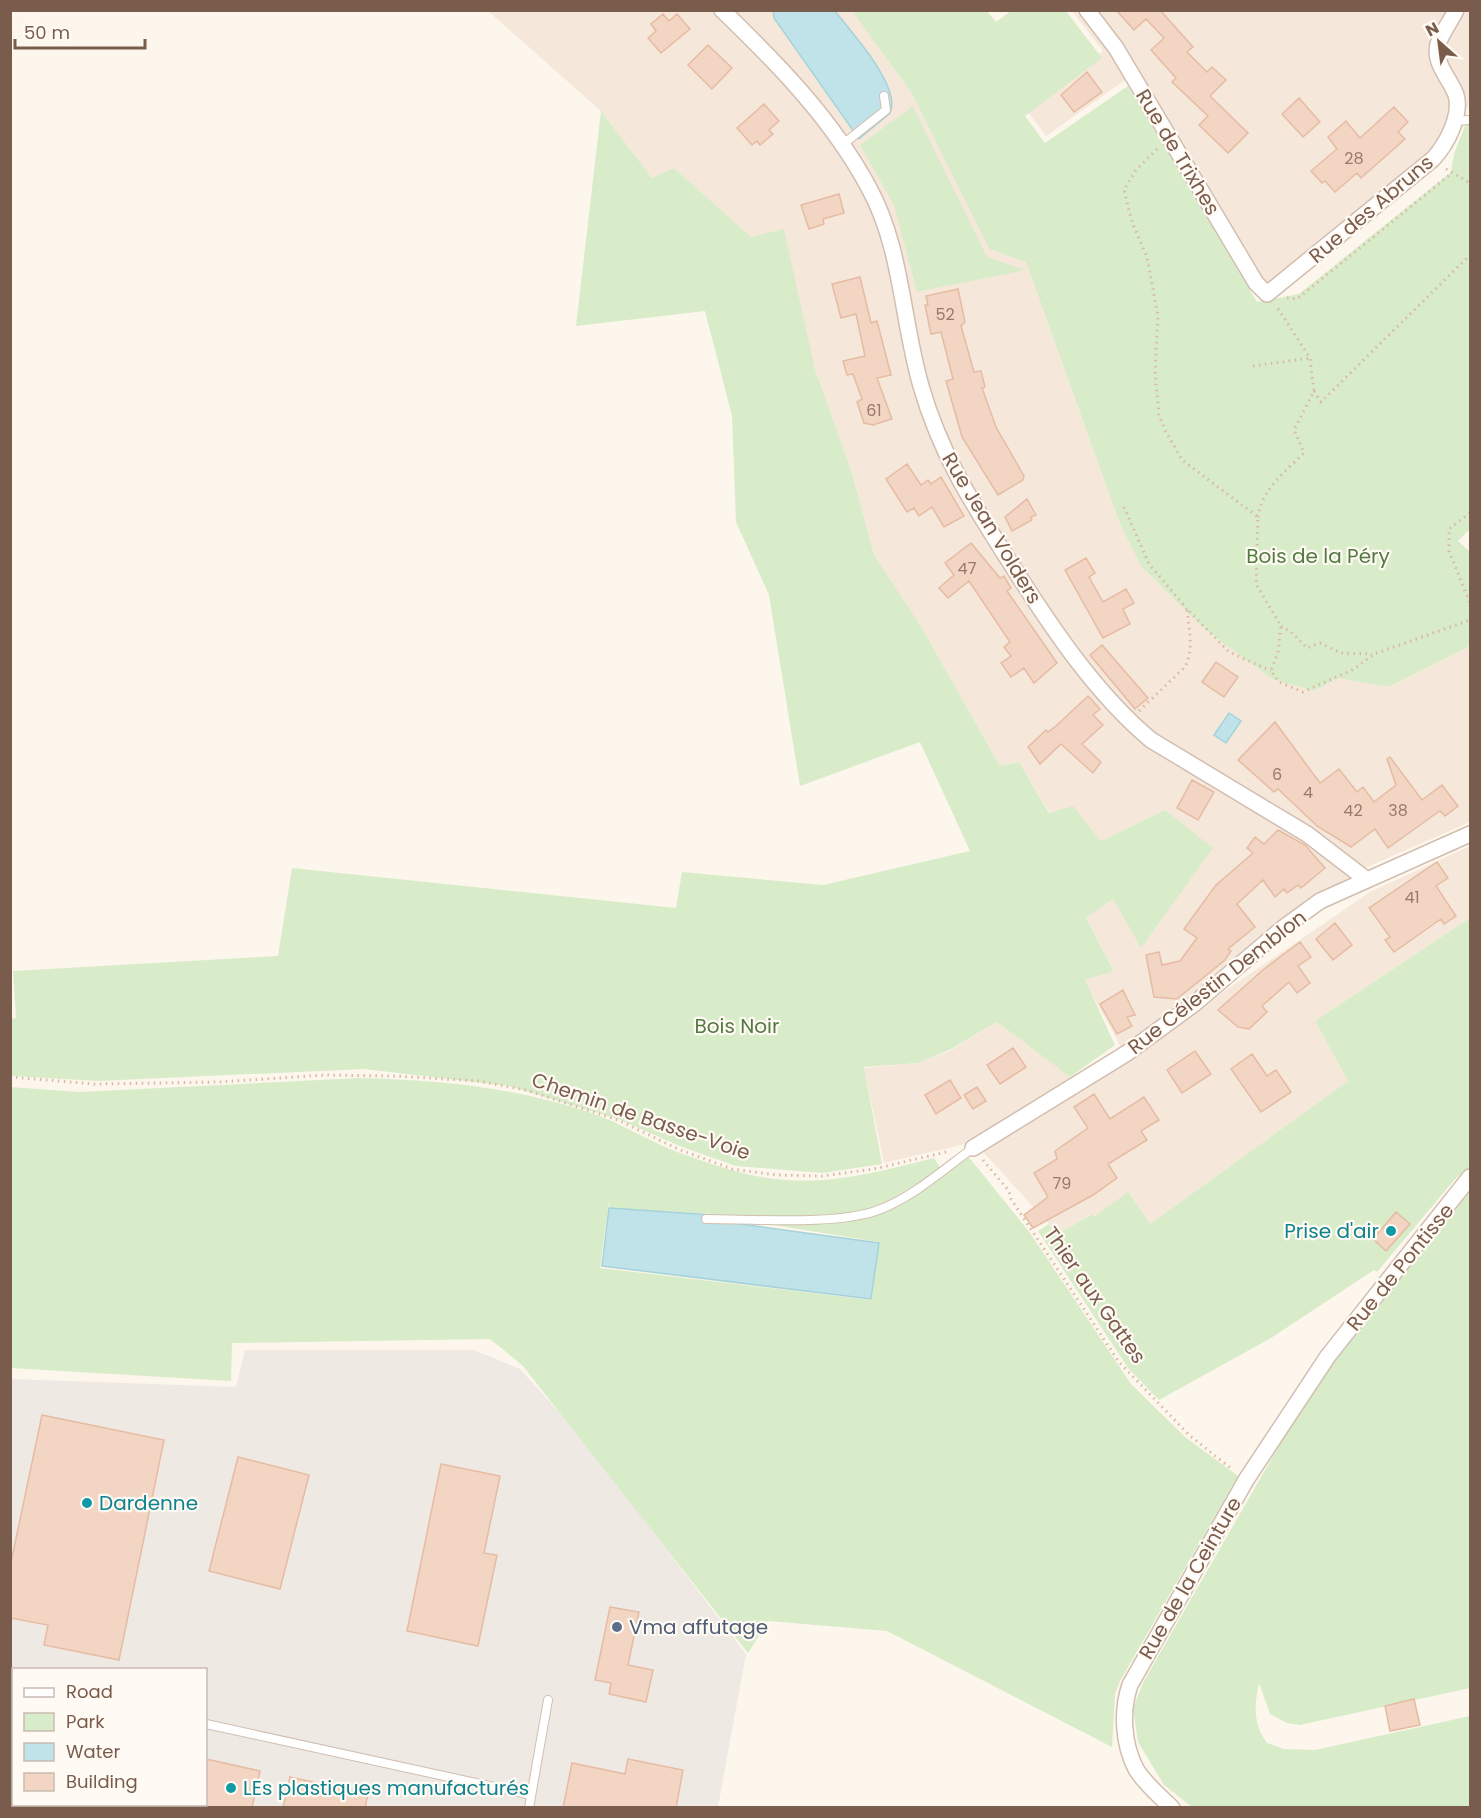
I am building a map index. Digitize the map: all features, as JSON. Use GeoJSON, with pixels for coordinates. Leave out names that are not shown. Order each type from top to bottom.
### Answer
{"type":"FeatureCollection","features":[{"type":"Feature","properties":{"kind":"street","name":"Rue Jean Volders"},"geometry":{"type":"LineString","coordinates":[[722,10],[796,83],[870,189],[878,207],[899,280],[920,382],[930,416],[959,483],[1068,649],[1130,720],[1161,747],[1306,834],[1366,880]]}},
{"type":"Feature","properties":{"kind":"street","name":"Rue de Trixhes"},"geometry":{"type":"LineString","coordinates":[[1087,10],[1116,48],[1256,283],[1267,294]]}},
{"type":"Feature","properties":{"kind":"street","name":"Rue des Abruns"},"geometry":{"type":"LineString","coordinates":[[1267,294],[1442,150],[1453,121],[1456,97],[1440,65],[1438,44],[1456,10]]}},
{"type":"Feature","properties":{"kind":"street","name":"Rue Célestin Demblon"},"geometry":{"type":"LineString","coordinates":[[973,1148],[1127,1053],[1194,1004],[1283,928],[1320,901],[1470,834]]}},
{"type":"Feature","properties":{"kind":"street","name":"Rue de Pontisse"},"geometry":{"type":"LineString","coordinates":[[1328,1356],[1470,1177]]}},
{"type":"Feature","properties":{"kind":"street","name":"Rue de la Ceinture"},"geometry":{"type":"LineString","coordinates":[[1172,1808],[1137,1770],[1128,1745],[1125,1700],[1139,1666],[1246,1480],[1328,1356]]}},
{"type":"Feature","properties":{"kind":"lane"},"geometry":{"type":"LineString","coordinates":[[841,146],[886,110],[884,96]]}},
{"type":"Feature","properties":{"kind":"lane"},"geometry":{"type":"LineString","coordinates":[[1453,121],[1470,120]]}},
{"type":"Feature","properties":{"kind":"lane"},"geometry":{"type":"LineString","coordinates":[[706,1219],[851,1218],[880,1210],[903,1199],[973,1148]]}},
{"type":"Feature","properties":{"kind":"lane"},"geometry":{"type":"LineString","coordinates":[[529,1808],[548,1700]]}},
{"type":"Feature","properties":{"kind":"lane"},"geometry":{"type":"LineString","coordinates":[[207,1724],[531,1795]]}},
{"type":"Feature","properties":{"kind":"path"},"geometry":{"type":"LineString","coordinates":[[1169,137],[1136,170],[1124,190],[1132,222],[1147,257],[1158,316],[1155,372],[1159,414],[1182,460],[1258,516]]}},
{"type":"Feature","properties":{"kind":"path"},"geometry":{"type":"LineString","coordinates":[[1267,294],[1297,299],[1452,173],[1470,183]]}},
{"type":"Feature","properties":{"kind":"path"},"geometry":{"type":"LineString","coordinates":[[1267,294],[1310,358],[1314,391],[1321,402],[1470,255]]}},
{"type":"Feature","properties":{"kind":"path"},"geometry":{"type":"LineString","coordinates":[[1253,366],[1310,358]]}},
{"type":"Feature","properties":{"kind":"path"},"geometry":{"type":"LineString","coordinates":[[1314,391],[1294,430],[1304,453],[1277,480],[1259,505],[1256,584],[1281,626],[1291,632],[1307,648],[1320,643],[1341,653],[1374,654]]}},
{"type":"Feature","properties":{"kind":"path"},"geometry":{"type":"LineString","coordinates":[[1124,507],[1149,564],[1186,609],[1228,652],[1272,671],[1279,682],[1303,692],[1354,669],[1374,654],[1470,620]]}},
{"type":"Feature","properties":{"kind":"path"},"geometry":{"type":"LineString","coordinates":[[1470,513],[1449,529],[1449,551],[1470,603]]}},
{"type":"Feature","properties":{"kind":"path"},"geometry":{"type":"LineString","coordinates":[[1130,720],[1185,667],[1191,651],[1186,609]]}},
{"type":"Feature","properties":{"kind":"path"},"geometry":{"type":"LineString","coordinates":[[1272,671],[1278,652],[1281,626]]}},
{"type":"Feature","properties":{"kind":"path","name":"Chemin de Basse-Voie"},"geometry":{"type":"LineString","coordinates":[[10,1077],[95,1084],[220,1082],[324,1075],[396,1076],[478,1081],[526,1090],[618,1120],[678,1149],[732,1168],[776,1175],[822,1176],[973,1148]]}},
{"type":"Feature","properties":{"kind":"path","name":"Thier aux Gattes"},"geometry":{"type":"LineString","coordinates":[[973,1148],[1009,1191],[1011,1199],[1119,1362],[1189,1435],[1246,1480]]}},
{"type":"Feature","properties":{"kind":"shaded area"},"geometry":{"type":"Polygon","coordinates":[[[488,11],[852,11],[911,92],[989,249],[1026,262],[1120,524],[1141,566],[1203,628],[1272,679],[1314,691],[1338,678],[1388,687],[1470,646],[1470,822],[1365,868],[1122,1049],[1084,980],[1114,970],[1086,918],[1113,899],[1142,948],[1165,810],[1101,841],[1073,807],[1050,813],[1019,762],[1000,766],[919,623],[874,555],[852,473],[815,369],[751,238],[674,168],[652,178],[601,111],[488,11]]]}},
{"type":"Feature","properties":{"kind":"shaded area"},"geometry":{"type":"Polygon","coordinates":[[[1072,11],[1470,11],[1470,103],[1454,131],[1259,293],[1128,78],[1046,136],[1026,109],[1103,51],[1072,11]]]}},
{"type":"Feature","properties":{"kind":"shaded area"},"geometry":{"type":"Polygon","coordinates":[[[1470,846],[1470,918],[1315,1021],[1348,1081],[1150,1224],[1094,1217],[1091,1214],[1058,1234],[974,1142],[884,1163],[864,1068],[919,1063],[951,1050],[997,1022],[1081,1085],[1128,1057],[1370,892],[1470,846]]]}},
{"type":"Feature","properties":{"kind":"shaded area"},"geometry":{"type":"Polygon","coordinates":[[[245,1350],[474,1350],[520,1369],[577,1432],[746,1654],[718,1807],[11,1808],[11,1379],[236,1387],[245,1350]]]}},
{"type":"Feature","properties":{"kind":"green space","name":"Bois de la Péry"},"geometry":{"type":"Polygon","coordinates":[[[852,11],[987,11],[996,22],[1011,11],[1066,11],[1102,58],[1025,116],[1045,143],[1128,86],[1257,302],[1299,294],[1451,172],[1454,154],[1470,113],[1470,529],[1458,541],[1470,552],[1470,646],[1388,687],[1338,678],[1314,691],[1272,679],[1203,628],[1141,566],[1120,524],[1026,262],[989,249],[911,92],[852,11]]]}},
{"type":"Feature","properties":{"kind":"green space"},"geometry":{"type":"Polygon","coordinates":[[[913,106],[987,257],[1025,270],[917,292],[894,205],[860,145],[913,106]]]}},
{"type":"Feature","properties":{"kind":"green space","name":"Bois Noir"},"geometry":{"type":"Polygon","coordinates":[[[601,111],[652,178],[674,168],[751,237],[784,229],[815,369],[852,473],[874,555],[919,623],[1000,766],[1019,762],[1049,813],[1073,806],[1101,841],[1165,810],[1213,848],[1141,948],[1113,899],[1086,918],[1114,971],[1085,980],[1115,1045],[1070,1077],[997,1022],[951,1049],[919,1063],[864,1067],[882,1164],[823,1173],[736,1166],[682,1147],[618,1119],[509,1086],[364,1069],[98,1081],[11,1076],[11,1019],[16,1018],[13,971],[278,956],[292,868],[676,908],[682,872],[823,885],[970,851],[920,742],[800,786],[769,595],[736,522],[732,416],[705,311],[576,326],[601,111]]]}},
{"type":"Feature","properties":{"kind":"green space"},"geometry":{"type":"Polygon","coordinates":[[[1470,918],[1470,1166],[1455,1179],[1377,1272],[1374,1270],[1271,1338],[1159,1400],[1128,1368],[1038,1231],[1049,1224],[1058,1234],[1092,1214],[1094,1217],[1128,1192],[1150,1224],[1348,1081],[1315,1021],[1470,918]]]}},
{"type":"Feature","properties":{"kind":"green space"},"geometry":{"type":"Polygon","coordinates":[[[359,1078],[475,1086],[560,1103],[612,1121],[693,1158],[746,1174],[786,1180],[842,1178],[934,1158],[945,1175],[968,1156],[1030,1233],[1131,1384],[1185,1437],[1238,1476],[1120,1681],[1115,1694],[1112,1747],[887,1631],[768,1621],[777,1606],[748,1653],[523,1366],[490,1339],[232,1343],[231,1381],[11,1368],[10,1087],[79,1092],[359,1078]],[[610,1195],[600,1268],[872,1300],[879,1242],[767,1224],[750,1216],[609,1208],[610,1195]]]}},
{"type":"Feature","properties":{"kind":"green space"},"geometry":{"type":"Polygon","coordinates":[[[1470,1190],[1470,1688],[1300,1725],[1287,1723],[1270,1714],[1259,1683],[1256,1714],[1259,1729],[1267,1743],[1284,1749],[1315,1750],[1470,1716],[1470,1807],[1192,1807],[1164,1785],[1138,1742],[1133,1708],[1144,1681],[1307,1397],[1344,1346],[1470,1190]]]}},
{"type":"Feature","properties":{"kind":"water"},"geometry":{"type":"Polygon","coordinates":[[[773,10],[835,11],[863,46],[882,75],[892,102],[890,113],[859,139],[774,18],[773,10]]]}},
{"type":"Feature","properties":{"kind":"water"},"geometry":{"type":"Polygon","coordinates":[[[1229,713],[1241,721],[1226,743],[1214,735],[1229,713]]]}},
{"type":"Feature","properties":{"kind":"water"},"geometry":{"type":"Polygon","coordinates":[[[609,1208],[728,1216],[733,1223],[879,1243],[871,1299],[602,1266],[609,1208]]]}},
{"type":"Feature","properties":{"kind":"building"},"geometry":{"type":"Polygon","coordinates":[[[1116,10],[1160,10],[1193,47],[1187,52],[1207,72],[1212,67],[1226,80],[1210,96],[1248,133],[1228,153],[1199,125],[1208,116],[1172,82],[1176,78],[1151,50],[1164,38],[1146,19],[1134,30],[1116,10]]]}},
{"type":"Feature","properties":{"kind":"building"},"geometry":{"type":"Polygon","coordinates":[[[663,14],[669,21],[677,14],[690,29],[661,53],[648,38],[656,31],[651,24],[663,14]]]}},
{"type":"Feature","properties":{"kind":"building"},"geometry":{"type":"Polygon","coordinates":[[[708,45],[732,68],[712,89],[688,65],[708,45]]]}},
{"type":"Feature","properties":{"kind":"building"},"geometry":{"type":"Polygon","coordinates":[[[1087,72],[1102,92],[1074,112],[1061,95],[1087,72]]]}},
{"type":"Feature","properties":{"kind":"building"},"geometry":{"type":"Polygon","coordinates":[[[1299,98],[1320,122],[1303,137],[1282,114],[1299,98]]]}},
{"type":"Feature","properties":{"kind":"building"},"geometry":{"type":"Polygon","coordinates":[[[764,104],[779,121],[769,130],[773,134],[760,145],[757,141],[752,145],[737,128],[764,104]]]}},
{"type":"Feature","properties":{"kind":"building"},"geometry":{"type":"Polygon","coordinates":[[[1394,107],[1408,122],[1398,132],[1405,139],[1361,178],[1357,173],[1335,192],[1311,171],[1337,149],[1328,137],[1346,121],[1360,138],[1394,107]]]}},
{"type":"Feature","properties":{"kind":"building"},"geometry":{"type":"Polygon","coordinates":[[[839,194],[844,213],[823,219],[824,224],[809,229],[801,205],[839,194]]]}},
{"type":"Feature","properties":{"kind":"building"},"geometry":{"type":"Polygon","coordinates":[[[860,277],[871,323],[877,321],[891,375],[877,378],[892,419],[873,425],[864,423],[857,402],[862,399],[853,374],[847,375],[843,361],[865,356],[856,314],[841,318],[832,284],[860,277]]]}},
{"type":"Feature","properties":{"kind":"building"},"geometry":{"type":"Polygon","coordinates":[[[958,289],[965,322],[961,326],[974,372],[981,371],[985,387],[982,388],[996,427],[1024,476],[1023,480],[998,495],[962,437],[946,381],[953,379],[941,332],[931,334],[925,305],[928,305],[926,296],[958,289]]]}},
{"type":"Feature","properties":{"kind":"building"},"geometry":{"type":"Polygon","coordinates":[[[907,464],[921,485],[928,480],[931,484],[941,477],[964,516],[944,527],[932,507],[919,516],[914,508],[907,512],[886,479],[907,464]]]}},
{"type":"Feature","properties":{"kind":"building"},"geometry":{"type":"Polygon","coordinates":[[[1027,499],[1036,515],[1031,517],[1032,520],[1012,531],[1005,517],[1027,499]]]}},
{"type":"Feature","properties":{"kind":"building"},"geometry":{"type":"Polygon","coordinates":[[[971,543],[1000,578],[1004,576],[1011,588],[1007,591],[1057,663],[1034,683],[1024,668],[1011,677],[1001,663],[1011,656],[1004,647],[1010,642],[969,581],[948,598],[939,588],[954,575],[945,563],[971,543]]]}},
{"type":"Feature","properties":{"kind":"building"},"geometry":{"type":"Polygon","coordinates":[[[1086,558],[1095,573],[1089,577],[1103,602],[1126,589],[1134,603],[1123,609],[1130,624],[1103,638],[1065,570],[1086,558]]]}},
{"type":"Feature","properties":{"kind":"building"},"geometry":{"type":"Polygon","coordinates":[[[1102,645],[1148,698],[1135,709],[1090,655],[1102,645]]]}},
{"type":"Feature","properties":{"kind":"building"},"geometry":{"type":"Polygon","coordinates":[[[1216,662],[1238,677],[1224,697],[1202,682],[1216,662]]]}},
{"type":"Feature","properties":{"kind":"building"},"geometry":{"type":"Polygon","coordinates":[[[1088,696],[1100,709],[1093,715],[1103,725],[1082,744],[1101,762],[1093,773],[1061,744],[1040,764],[1028,747],[1046,730],[1048,732],[1056,726],[1088,696]]]}},
{"type":"Feature","properties":{"kind":"building"},"geometry":{"type":"Polygon","coordinates":[[[1275,722],[1320,783],[1339,769],[1357,792],[1363,787],[1374,802],[1396,785],[1387,759],[1390,757],[1422,800],[1442,785],[1458,806],[1445,816],[1440,811],[1388,848],[1375,829],[1351,847],[1317,826],[1278,789],[1274,792],[1238,760],[1275,722]]]}},
{"type":"Feature","properties":{"kind":"building"},"geometry":{"type":"Polygon","coordinates":[[[1192,780],[1214,792],[1198,820],[1177,808],[1192,780]]]}},
{"type":"Feature","properties":{"kind":"building"},"geometry":{"type":"Polygon","coordinates":[[[1278,830],[1305,845],[1325,868],[1301,888],[1298,885],[1287,893],[1284,889],[1275,897],[1263,880],[1237,904],[1255,927],[1228,949],[1231,951],[1225,960],[1177,999],[1154,997],[1146,955],[1159,952],[1162,965],[1180,961],[1197,938],[1184,929],[1216,885],[1253,853],[1247,848],[1255,837],[1264,844],[1278,830]]]}},
{"type":"Feature","properties":{"kind":"building"},"geometry":{"type":"Polygon","coordinates":[[[1437,862],[1448,878],[1436,886],[1456,916],[1444,924],[1441,919],[1394,952],[1385,940],[1390,937],[1369,908],[1437,862]]]}},
{"type":"Feature","properties":{"kind":"building"},"geometry":{"type":"Polygon","coordinates":[[[1335,923],[1352,945],[1333,960],[1316,939],[1335,923]]]}},
{"type":"Feature","properties":{"kind":"building"},"geometry":{"type":"Polygon","coordinates":[[[1300,942],[1311,957],[1298,966],[1310,983],[1297,993],[1289,982],[1262,1006],[1267,1012],[1249,1029],[1238,1027],[1218,1010],[1264,969],[1300,942]]]}},
{"type":"Feature","properties":{"kind":"building"},"geometry":{"type":"Polygon","coordinates":[[[1123,990],[1135,1015],[1127,1017],[1132,1026],[1117,1034],[1100,1004],[1123,990]]]}},
{"type":"Feature","properties":{"kind":"building"},"geometry":{"type":"Polygon","coordinates":[[[1013,1048],[1026,1067],[1000,1084],[987,1065],[1013,1048]]]}},
{"type":"Feature","properties":{"kind":"building"},"geometry":{"type":"Polygon","coordinates":[[[1195,1051],[1211,1074],[1182,1093],[1167,1070],[1195,1051]]]}},
{"type":"Feature","properties":{"kind":"building"},"geometry":{"type":"Polygon","coordinates":[[[1252,1054],[1267,1076],[1276,1070],[1291,1092],[1261,1112],[1231,1069],[1252,1054]]]}},
{"type":"Feature","properties":{"kind":"building"},"geometry":{"type":"Polygon","coordinates":[[[950,1080],[961,1098],[936,1114],[925,1095],[950,1080]]]}},
{"type":"Feature","properties":{"kind":"building"},"geometry":{"type":"Polygon","coordinates":[[[977,1087],[986,1101],[973,1109],[964,1095],[977,1087]]]}},
{"type":"Feature","properties":{"kind":"building"},"geometry":{"type":"Polygon","coordinates":[[[1094,1094],[1110,1119],[1144,1097],[1159,1120],[1141,1131],[1147,1140],[1108,1164],[1117,1178],[1093,1195],[1033,1228],[1024,1215],[1048,1197],[1034,1173],[1057,1159],[1055,1151],[1088,1128],[1074,1107],[1094,1094]]]}},
{"type":"Feature","properties":{"kind":"building","name":"Prise d'air"},"geometry":{"type":"Polygon","coordinates":[[[1396,1212],[1410,1224],[1386,1251],[1373,1239],[1396,1212]]]}},
{"type":"Feature","properties":{"kind":"building","name":"Dardenne"},"geometry":{"type":"Polygon","coordinates":[[[42,1415],[164,1440],[119,1660],[44,1645],[48,1625],[10,1618],[10,1567],[42,1415]]]}},
{"type":"Feature","properties":{"kind":"building"},"geometry":{"type":"Polygon","coordinates":[[[238,1457],[309,1475],[280,1589],[209,1571],[238,1457]]]}},
{"type":"Feature","properties":{"kind":"building"},"geometry":{"type":"Polygon","coordinates":[[[441,1464],[500,1476],[484,1553],[497,1555],[478,1646],[407,1631],[441,1464]]]}},
{"type":"Feature","properties":{"kind":"building"},"geometry":{"type":"Polygon","coordinates":[[[610,1607],[639,1612],[628,1665],[653,1670],[646,1702],[609,1694],[611,1683],[595,1680],[610,1607]]]}},
{"type":"Feature","properties":{"kind":"building"},"geometry":{"type":"Polygon","coordinates":[[[1414,1699],[1420,1725],[1390,1731],[1385,1706],[1414,1699]]]}},
{"type":"Feature","properties":{"kind":"building","name":"LEs plastiques manufacturés"},"geometry":{"type":"Polygon","coordinates":[[[207,1759],[260,1771],[252,1808],[206,1808],[207,1759]]]}},
{"type":"Feature","properties":{"kind":"building"},"geometry":{"type":"Polygon","coordinates":[[[628,1759],[683,1770],[676,1808],[563,1808],[572,1763],[625,1774],[628,1759]]]}},
{"type":"Feature","properties":{"kind":"building"},"geometry":{"type":"Polygon","coordinates":[[[290,1777],[368,1794],[365,1808],[283,1808],[290,1777]]]}},
{"type":"Feature","properties":{"kind":"place","name":"Prise d'air"},"geometry":{"type":"Point","coordinates":[1391,1231]}},
{"type":"Feature","properties":{"kind":"place","name":"Dardenne"},"geometry":{"type":"Point","coordinates":[87,1503]}},
{"type":"Feature","properties":{"kind":"place","name":"Vma affutage"},"geometry":{"type":"Point","coordinates":[617,1627]}},
{"type":"Feature","properties":{"kind":"place","name":"LEs plastiques manufacturés"},"geometry":{"type":"Point","coordinates":[231,1788]}}]}
